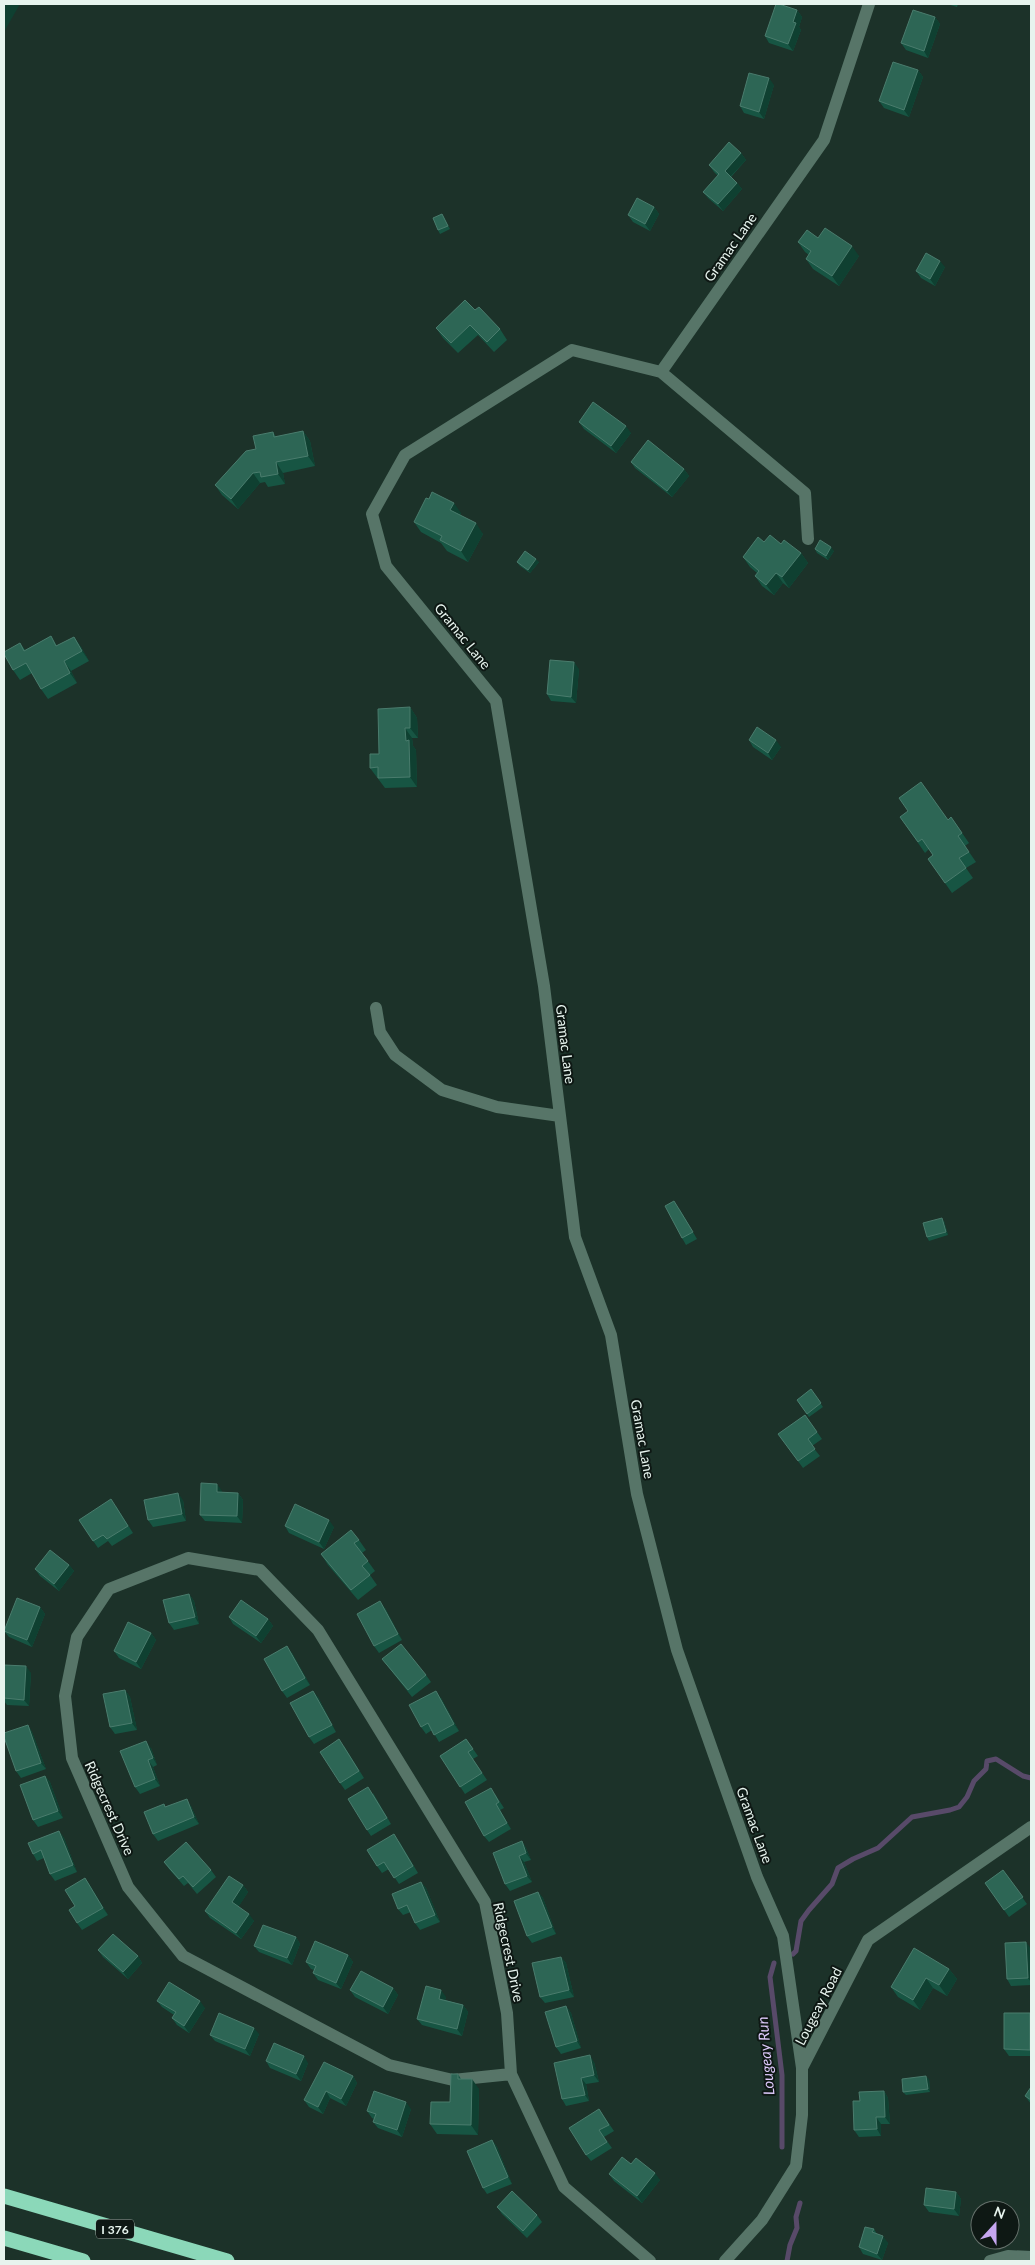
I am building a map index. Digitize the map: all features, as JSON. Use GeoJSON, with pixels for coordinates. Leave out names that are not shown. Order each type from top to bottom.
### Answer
{"type":"FeatureCollection","features":[{"type":"Feature","properties":{"kind":"highway","name":"I 376"},"geometry":{"type":"LineString","coordinates":[[4,2196],[227,2261]]}},
{"type":"Feature","properties":{"kind":"highway"},"geometry":{"type":"LineString","coordinates":[[4,2238],[83,2261]]}},
{"type":"Feature","properties":{"kind":"street","name":"Gramac Lane"},"geometry":{"type":"LineString","coordinates":[[661,372],[824,140],[869,4]]}},
{"type":"Feature","properties":{"kind":"street","name":"Gramac Lane"},"geometry":{"type":"LineString","coordinates":[[802,2068],[783,1936],[757,1877],[677,1650],[637,1494],[611,1335],[575,1237],[544,986],[496,701],[386,566],[372,514],[405,455],[572,350],[661,372],[805,494],[808,539]]}},
{"type":"Feature","properties":{"kind":"street"},"geometry":{"type":"LineString","coordinates":[[376,1008],[380,1032],[395,1055],[442,1090],[497,1107],[560,1116]]}},
{"type":"Feature","properties":{"kind":"street","name":"Ridgecrest Drive"},"geometry":{"type":"LineString","coordinates":[[511,2074],[453,2080],[389,2065],[183,1956],[128,1887],[72,1758],[65,1696],[77,1637],[109,1590],[188,1558],[260,1570],[318,1630],[485,1902],[507,2013],[511,2074],[564,2187],[650,2261]]}},
{"type":"Feature","properties":{"kind":"street","name":"Lougeay Road"},"geometry":{"type":"LineString","coordinates":[[725,2261],[762,2220],[796,2166],[802,2115],[802,2068],[868,1940],[1031,1827]]}},
{"type":"Feature","properties":{"kind":"street"},"geometry":{"type":"LineString","coordinates":[[990,2261],[1008,2256],[1031,2257]]}},
{"type":"Feature","properties":{"kind":"building"},"geometry":{"type":"Polygon","coordinates":[[[776,4],[797,10],[793,22],[796,23],[788,44],[765,36],[776,4]]]}},
{"type":"Feature","properties":{"kind":"building"},"geometry":{"type":"Polygon","coordinates":[[[913,10],[935,17],[924,51],[901,43],[913,10]]]}},
{"type":"Feature","properties":{"kind":"building"},"geometry":{"type":"Polygon","coordinates":[[[893,62],[918,70],[904,110],[879,101],[893,62]]]}},
{"type":"Feature","properties":{"kind":"building"},"geometry":{"type":"Polygon","coordinates":[[[749,73],[769,78],[759,112],[740,106],[749,73]]]}},
{"type":"Feature","properties":{"kind":"building"},"geometry":{"type":"Polygon","coordinates":[[[729,142],[741,153],[725,171],[737,183],[718,204],[703,192],[719,174],[709,165],[729,142]]]}},
{"type":"Feature","properties":{"kind":"building"},"geometry":{"type":"Polygon","coordinates":[[[637,198],[654,207],[645,224],[628,215],[637,198]]]}},
{"type":"Feature","properties":{"kind":"building"},"geometry":{"type":"Polygon","coordinates":[[[442,214],[448,226],[438,230],[433,218],[442,214]]]}},
{"type":"Feature","properties":{"kind":"building"},"geometry":{"type":"Polygon","coordinates":[[[825,228],[852,246],[832,276],[806,259],[811,251],[798,242],[807,230],[818,238],[825,228]]]}},
{"type":"Feature","properties":{"kind":"building"},"geometry":{"type":"Polygon","coordinates":[[[926,253],[940,261],[930,279],[916,271],[926,253]]]}},
{"type":"Feature","properties":{"kind":"building"},"geometry":{"type":"Polygon","coordinates":[[[465,300],[475,310],[479,307],[500,329],[487,342],[470,325],[451,343],[436,328],[465,300]]]}},
{"type":"Feature","properties":{"kind":"building"},"geometry":{"type":"Polygon","coordinates":[[[593,402],[626,426],[611,446],[579,422],[593,402]]]}},
{"type":"Feature","properties":{"kind":"building"},"geometry":{"type":"Polygon","coordinates":[[[303,431],[308,456],[276,462],[278,474],[261,477],[260,472],[253,473],[231,499],[215,485],[246,451],[256,449],[253,436],[273,432],[274,437],[303,431]]]}},
{"type":"Feature","properties":{"kind":"building"},"geometry":{"type":"Polygon","coordinates":[[[648,440],[684,469],[667,491],[631,462],[648,440]]]}},
{"type":"Feature","properties":{"kind":"building"},"geometry":{"type":"Polygon","coordinates":[[[432,492],[454,503],[450,510],[476,523],[461,551],[440,540],[442,536],[414,522],[426,498],[429,499],[432,492]]]}},
{"type":"Feature","properties":{"kind":"building"},"geometry":{"type":"Polygon","coordinates":[[[770,535],[781,544],[784,540],[801,553],[782,577],[776,573],[766,585],[755,576],[759,571],[743,557],[758,537],[764,542],[770,535]]]}},
{"type":"Feature","properties":{"kind":"building"},"geometry":{"type":"Polygon","coordinates":[[[820,540],[831,547],[826,556],[815,549],[820,540]]]}},
{"type":"Feature","properties":{"kind":"building"},"geometry":{"type":"Polygon","coordinates":[[[525,551],[536,559],[528,570],[517,562],[525,551]]]}},
{"type":"Feature","properties":{"kind":"building"},"geometry":{"type":"Polygon","coordinates":[[[51,636],[56,646],[74,637],[82,651],[64,661],[70,673],[41,689],[26,663],[13,670],[4,652],[20,643],[24,651],[51,636]]]}},
{"type":"Feature","properties":{"kind":"building"},"geometry":{"type":"Polygon","coordinates":[[[550,660],[574,662],[571,697],[547,694],[550,660]]]}},
{"type":"Feature","properties":{"kind":"building"},"geometry":{"type":"Polygon","coordinates":[[[410,707],[410,728],[405,728],[406,741],[409,740],[410,777],[378,778],[378,767],[370,768],[370,754],[379,754],[378,709],[410,707]]]}},
{"type":"Feature","properties":{"kind":"building"},"geometry":{"type":"Polygon","coordinates":[[[757,727],[776,740],[768,753],[749,740],[757,727]]]}},
{"type":"Feature","properties":{"kind":"building"},"geometry":{"type":"Polygon","coordinates":[[[921,782],[948,820],[951,817],[962,833],[958,836],[969,852],[959,858],[966,868],[945,883],[928,859],[933,855],[922,839],[918,842],[900,817],[908,811],[899,798],[921,782]]]}},
{"type":"Feature","properties":{"kind":"building"},"geometry":{"type":"Polygon","coordinates":[[[674,1201],[693,1232],[682,1238],[665,1206],[674,1201]]]}},
{"type":"Feature","properties":{"kind":"building"},"geometry":{"type":"Polygon","coordinates":[[[942,1218],[946,1232],[927,1237],[923,1223],[942,1218]]]}},
{"type":"Feature","properties":{"kind":"building"},"geometry":{"type":"Polygon","coordinates":[[[811,1389],[821,1403],[807,1414],[797,1400],[811,1389]]]}},
{"type":"Feature","properties":{"kind":"building"},"geometry":{"type":"Polygon","coordinates":[[[805,1415],[817,1432],[808,1439],[815,1449],[798,1461],[778,1434],[805,1415]]]}},
{"type":"Feature","properties":{"kind":"building"},"geometry":{"type":"Polygon","coordinates":[[[201,1483],[217,1484],[217,1492],[238,1493],[237,1516],[200,1515],[201,1483]]]}},
{"type":"Feature","properties":{"kind":"building"},"geometry":{"type":"Polygon","coordinates":[[[178,1493],[182,1514],[148,1520],[144,1500],[178,1493]]]}},
{"type":"Feature","properties":{"kind":"building"},"geometry":{"type":"Polygon","coordinates":[[[111,1499],[128,1526],[107,1539],[103,1535],[93,1541],[79,1520],[111,1499]]]}},
{"type":"Feature","properties":{"kind":"building"},"geometry":{"type":"Polygon","coordinates":[[[295,1504],[329,1520],[319,1542],[285,1526],[295,1504]]]}},
{"type":"Feature","properties":{"kind":"building"},"geometry":{"type":"Polygon","coordinates":[[[351,1530],[359,1540],[354,1543],[368,1561],[362,1566],[370,1575],[351,1590],[321,1554],[351,1530]]]}},
{"type":"Feature","properties":{"kind":"building"},"geometry":{"type":"Polygon","coordinates":[[[50,1550],[69,1565],[54,1584],[35,1569],[50,1550]]]}},
{"type":"Feature","properties":{"kind":"building"},"geometry":{"type":"Polygon","coordinates":[[[189,1594],[195,1617],[169,1623],[163,1600],[189,1594]]]}},
{"type":"Feature","properties":{"kind":"building"},"geometry":{"type":"Polygon","coordinates":[[[17,1598],[40,1607],[27,1640],[4,1631],[17,1598]]]}},
{"type":"Feature","properties":{"kind":"building"},"geometry":{"type":"Polygon","coordinates":[[[241,1600],[268,1619],[256,1636],[229,1617],[241,1600]]]}},
{"type":"Feature","properties":{"kind":"building"},"geometry":{"type":"Polygon","coordinates":[[[380,1601],[398,1634],[374,1646],[357,1614],[380,1601]]]}},
{"type":"Feature","properties":{"kind":"building"},"geometry":{"type":"Polygon","coordinates":[[[128,1622],[151,1633],[136,1662],[114,1651],[128,1622]]]}},
{"type":"Feature","properties":{"kind":"building"},"geometry":{"type":"Polygon","coordinates":[[[401,1644],[426,1675],[408,1690],[382,1659],[401,1644]]]}},
{"type":"Feature","properties":{"kind":"building"},"geometry":{"type":"Polygon","coordinates":[[[287,1646],[305,1678],[282,1691],[264,1659],[287,1646]]]}},
{"type":"Feature","properties":{"kind":"building"},"geometry":{"type":"Polygon","coordinates":[[[4,1665],[26,1666],[24,1700],[4,1698],[4,1665]]]}},
{"type":"Feature","properties":{"kind":"building"},"geometry":{"type":"Polygon","coordinates":[[[125,1690],[132,1723],[110,1727],[103,1694],[125,1690]]]}},
{"type":"Feature","properties":{"kind":"building"},"geometry":{"type":"Polygon","coordinates":[[[313,1691],[332,1725],[309,1737],[290,1703],[313,1691]]]}},
{"type":"Feature","properties":{"kind":"building"},"geometry":{"type":"Polygon","coordinates":[[[436,1691],[454,1724],[434,1735],[428,1723],[421,1727],[409,1705],[436,1691]]]}},
{"type":"Feature","properties":{"kind":"building"},"geometry":{"type":"Polygon","coordinates":[[[28,1725],[41,1763],[16,1771],[4,1733],[28,1725]]]}},
{"type":"Feature","properties":{"kind":"building"},"geometry":{"type":"Polygon","coordinates":[[[339,1739],[359,1771],[340,1783],[320,1752],[339,1739]]]}},
{"type":"Feature","properties":{"kind":"building"},"geometry":{"type":"Polygon","coordinates":[[[466,1739],[473,1749],[468,1752],[482,1773],[460,1787],[440,1756],[466,1739]]]}},
{"type":"Feature","properties":{"kind":"building"},"geometry":{"type":"Polygon","coordinates":[[[146,1741],[153,1758],[148,1760],[155,1779],[135,1787],[120,1751],[146,1741]]]}},
{"type":"Feature","properties":{"kind":"building"},"geometry":{"type":"Polygon","coordinates":[[[45,1776],[58,1811],[33,1820],[20,1785],[45,1776]]]}},
{"type":"Feature","properties":{"kind":"building"},"geometry":{"type":"Polygon","coordinates":[[[368,1787],[387,1818],[367,1830],[348,1799],[368,1787]]]}},
{"type":"Feature","properties":{"kind":"building"},"geometry":{"type":"Polygon","coordinates":[[[491,1788],[499,1802],[496,1804],[507,1823],[484,1836],[465,1802],[491,1788]]]}},
{"type":"Feature","properties":{"kind":"building"},"geometry":{"type":"Polygon","coordinates":[[[187,1799],[194,1817],[153,1834],[144,1812],[164,1804],[165,1807],[187,1799]]]}},
{"type":"Feature","properties":{"kind":"building"},"geometry":{"type":"Polygon","coordinates":[[[59,1831],[73,1865],[50,1874],[41,1850],[33,1854],[28,1843],[59,1831]]]}},
{"type":"Feature","properties":{"kind":"building"},"geometry":{"type":"Polygon","coordinates":[[[394,1834],[413,1866],[394,1878],[384,1862],[377,1866],[367,1850],[394,1834]]]}},
{"type":"Feature","properties":{"kind":"building"},"geometry":{"type":"Polygon","coordinates":[[[522,1841],[526,1853],[519,1856],[527,1876],[505,1884],[493,1853],[522,1841]]]}},
{"type":"Feature","properties":{"kind":"building"},"geometry":{"type":"Polygon","coordinates":[[[186,1842],[211,1870],[193,1887],[183,1876],[179,1879],[164,1862],[186,1842]]]}},
{"type":"Feature","properties":{"kind":"building"},"geometry":{"type":"Polygon","coordinates":[[[1003,1870],[1023,1897],[1004,1910],[985,1883],[1003,1870]]]}},
{"type":"Feature","properties":{"kind":"building"},"geometry":{"type":"Polygon","coordinates":[[[229,1876],[243,1885],[232,1902],[249,1914],[236,1933],[205,1911],[229,1876]]]}},
{"type":"Feature","properties":{"kind":"building"},"geometry":{"type":"Polygon","coordinates":[[[85,1878],[103,1908],[77,1923],[69,1910],[75,1906],[65,1890],[85,1878]]]}},
{"type":"Feature","properties":{"kind":"building"},"geometry":{"type":"Polygon","coordinates":[[[421,1882],[435,1915],[415,1923],[407,1905],[398,1909],[392,1894],[421,1882]]]}},
{"type":"Feature","properties":{"kind":"building"},"geometry":{"type":"Polygon","coordinates":[[[538,1892],[552,1927],[527,1936],[514,1901],[538,1892]]]}},
{"type":"Feature","properties":{"kind":"building"},"geometry":{"type":"Polygon","coordinates":[[[263,1925],[296,1937],[287,1958],[254,1946],[263,1925]]]}},
{"type":"Feature","properties":{"kind":"building"},"geometry":{"type":"Polygon","coordinates":[[[113,1934],[138,1956],[123,1972],[98,1950],[113,1934]]]}},
{"type":"Feature","properties":{"kind":"building"},"geometry":{"type":"Polygon","coordinates":[[[315,1941],[348,1955],[336,1983],[313,1973],[316,1966],[306,1962],[315,1941]]]}},
{"type":"Feature","properties":{"kind":"building"},"geometry":{"type":"Polygon","coordinates":[[[1026,1942],[1028,1978],[1007,1979],[1005,1943],[1026,1942]]]}},
{"type":"Feature","properties":{"kind":"building"},"geometry":{"type":"Polygon","coordinates":[[[914,1948],[949,1969],[939,1985],[926,1978],[913,2000],[891,1987],[914,1948]]]}},
{"type":"Feature","properties":{"kind":"building"},"geometry":{"type":"Polygon","coordinates":[[[561,1957],[569,1990],[540,1997],[532,1963],[561,1957]]]}},
{"type":"Feature","properties":{"kind":"building"},"geometry":{"type":"Polygon","coordinates":[[[361,1971],[393,1988],[383,2007],[350,1990],[361,1971]]]}},
{"type":"Feature","properties":{"kind":"building"},"geometry":{"type":"Polygon","coordinates":[[[169,1982],[200,2001],[184,2026],[172,2018],[176,2012],[157,2001],[169,1982]]]}},
{"type":"Feature","properties":{"kind":"building"},"geometry":{"type":"Polygon","coordinates":[[[426,1986],[441,1990],[439,1999],[463,2005],[457,2029],[417,2019],[426,1986]]]}},
{"type":"Feature","properties":{"kind":"building"},"geometry":{"type":"Polygon","coordinates":[[[566,2006],[577,2041],[556,2047],[545,2012],[566,2006]]]}},
{"type":"Feature","properties":{"kind":"building"},"geometry":{"type":"Polygon","coordinates":[[[219,2013],[254,2028],[245,2049],[210,2035],[219,2013]]]}},
{"type":"Feature","properties":{"kind":"building"},"geometry":{"type":"Polygon","coordinates":[[[1004,2013],[1030,2013],[1030,2050],[1004,2049],[1004,2013]]]}},
{"type":"Feature","properties":{"kind":"building"},"geometry":{"type":"Polygon","coordinates":[[[274,2043],[304,2056],[296,2074],[266,2061],[274,2043]]]}},
{"type":"Feature","properties":{"kind":"building"},"geometry":{"type":"Polygon","coordinates":[[[590,2055],[594,2075],[581,2078],[585,2095],[562,2099],[554,2063],[590,2055]]]}},
{"type":"Feature","properties":{"kind":"building"},"geometry":{"type":"Polygon","coordinates":[[[324,2062],[353,2076],[341,2099],[326,2091],[318,2107],[304,2100],[324,2062]]]}},
{"type":"Feature","properties":{"kind":"building"},"geometry":{"type":"Polygon","coordinates":[[[451,2074],[458,2074],[458,2079],[472,2079],[471,2125],[430,2124],[431,2102],[450,2102],[451,2074]]]}},
{"type":"Feature","properties":{"kind":"building"},"geometry":{"type":"Polygon","coordinates":[[[926,2076],[928,2089],[903,2092],[902,2079],[926,2076]]]}},
{"type":"Feature","properties":{"kind":"building"},"geometry":{"type":"Polygon","coordinates":[[[1031,2087],[1031,2100],[1025,2096],[1031,2087]]]}},
{"type":"Feature","properties":{"kind":"building"},"geometry":{"type":"Polygon","coordinates":[[[374,2091],[406,2102],[397,2130],[373,2122],[376,2114],[367,2111],[374,2091]]]}},
{"type":"Feature","properties":{"kind":"building"},"geometry":{"type":"Polygon","coordinates":[[[884,2091],[885,2117],[876,2117],[877,2129],[854,2130],[853,2101],[860,2101],[859,2092],[884,2091]]]}},
{"type":"Feature","properties":{"kind":"building"},"geometry":{"type":"Polygon","coordinates":[[[599,2109],[609,2125],[599,2130],[607,2142],[586,2155],[569,2128],[599,2109]]]}},
{"type":"Feature","properties":{"kind":"building"},"geometry":{"type":"Polygon","coordinates":[[[492,2140],[508,2177],[483,2188],[467,2151],[492,2140]]]}},
{"type":"Feature","properties":{"kind":"building"},"geometry":{"type":"Polygon","coordinates":[[[622,2157],[631,2164],[636,2158],[655,2173],[637,2196],[609,2174],[622,2157]]]}},
{"type":"Feature","properties":{"kind":"building"},"geometry":{"type":"Polygon","coordinates":[[[926,2188],[956,2192],[954,2209],[924,2205],[926,2188]]]}},
{"type":"Feature","properties":{"kind":"building"},"geometry":{"type":"Polygon","coordinates":[[[512,2191],[537,2215],[523,2231],[497,2207],[512,2191]]]}},
{"type":"Feature","properties":{"kind":"building"},"geometry":{"type":"Polygon","coordinates":[[[865,2227],[874,2229],[872,2232],[883,2236],[877,2254],[859,2247],[865,2227]]]}},
{"type":"Feature","properties":{"kind":"waterway","name":"Lougeay Run"},"geometry":{"type":"LineString","coordinates":[[793,1954],[796,1951],[801,1921],[832,1884],[838,1868],[878,1848],[912,1817],[959,1807],[967,1797],[974,1781],[986,1769],[987,1761],[996,1759],[1023,1776],[1031,1778]]}},
{"type":"Feature","properties":{"kind":"waterway","name":"Lougeay Run"},"geometry":{"type":"LineString","coordinates":[[774,1963],[770,1977],[782,2075],[782,2147]]}},
{"type":"Feature","properties":{"kind":"waterway","name":"Lougeay Run"},"geometry":{"type":"LineString","coordinates":[[787,2261],[790,2245],[797,2228],[796,2217],[800,2203]]}}]}
